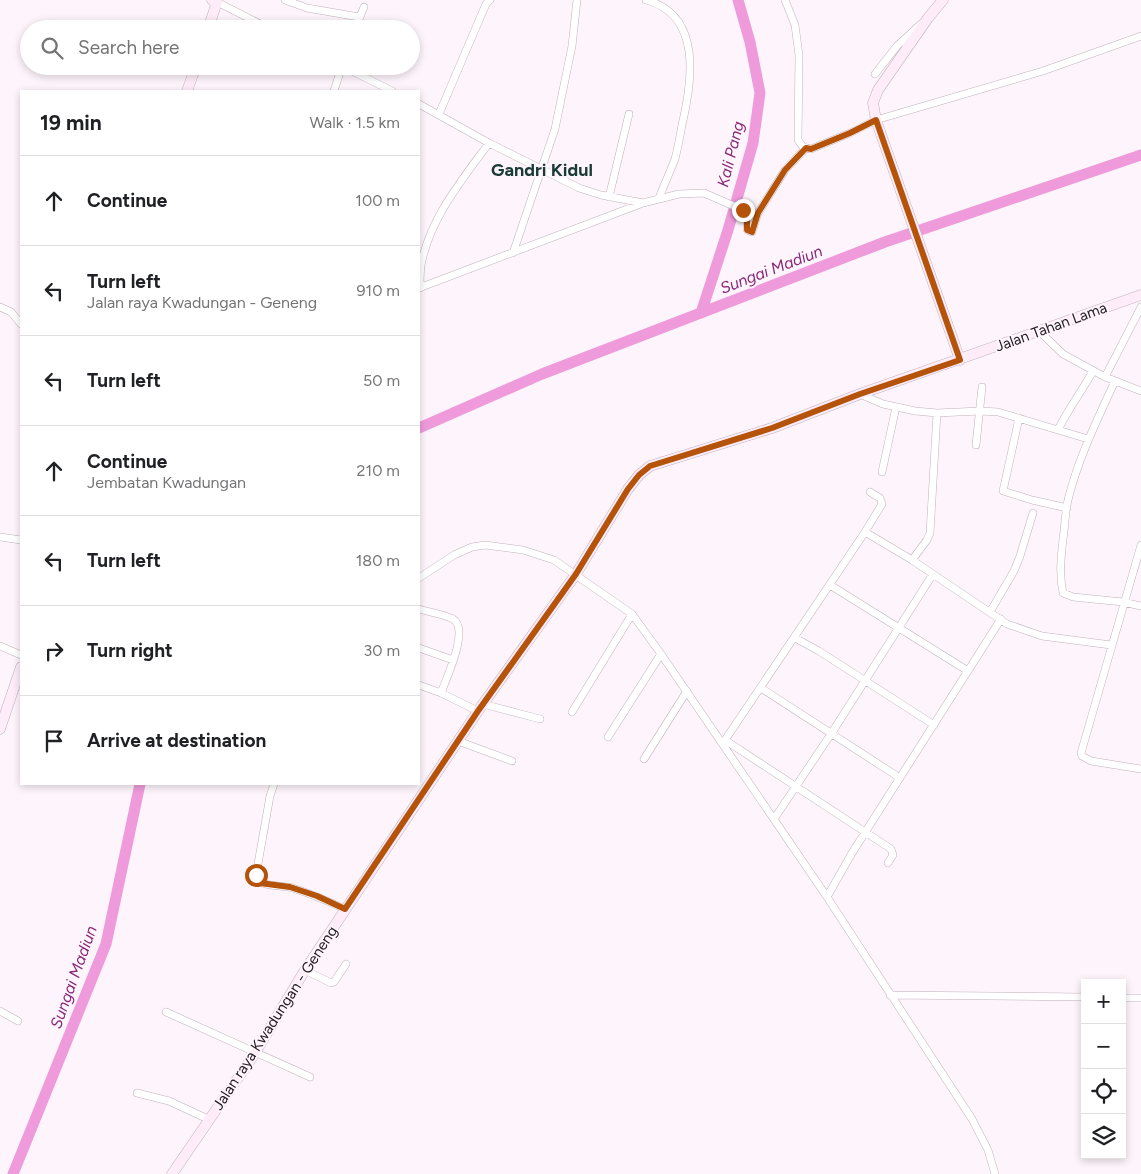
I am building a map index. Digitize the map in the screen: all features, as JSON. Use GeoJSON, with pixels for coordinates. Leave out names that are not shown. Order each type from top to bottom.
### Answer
{"type":"FeatureCollection","features":[{"type":"Feature","properties":{"kind":"main road"},"geometry":{"type":"LineString","coordinates":[[943,0],[928,18],[878,90],[873,103],[880,132],[960,360]]}},
{"type":"Feature","properties":{"kind":"main road"},"geometry":{"type":"LineString","coordinates":[[210,20],[215,1]]}},
{"type":"Feature","properties":{"kind":"main road"},"geometry":{"type":"LineString","coordinates":[[187,90],[193,75]]}},
{"type":"Feature","properties":{"kind":"main road","name":"Jalan Tahan Lama"},"geometry":{"type":"LineString","coordinates":[[960,360],[1141,295]]}},
{"type":"Feature","properties":{"kind":"main road","name":"Jalan raya Kwadungan - Geneng"},"geometry":{"type":"LineString","coordinates":[[172,1174],[255,1053],[305,970],[345,909],[481,707],[576,574],[628,489],[639,475],[650,466],[772,428],[860,394],[960,360]]}},
{"type":"Feature","properties":{"kind":"main road"},"geometry":{"type":"LineString","coordinates":[[0,729],[20,670]]}},
{"type":"Feature","properties":{"kind":"street"},"geometry":{"type":"LineString","coordinates":[[285,0],[307,8],[359,17]]}},
{"type":"Feature","properties":{"kind":"street"},"geometry":{"type":"LineString","coordinates":[[439,114],[486,4],[490,0]]}},
{"type":"Feature","properties":{"kind":"street"},"geometry":{"type":"LineString","coordinates":[[513,252],[555,129],[572,46],[577,0]]}},
{"type":"Feature","properties":{"kind":"street"},"geometry":{"type":"LineString","coordinates":[[646,0],[669,11],[681,26],[689,43],[690,75],[686,110],[675,158],[659,198]]}},
{"type":"Feature","properties":{"kind":"street"},"geometry":{"type":"LineString","coordinates":[[785,0],[795,25],[799,55],[798,140],[800,145],[811,149],[876,120],[1043,71],[1141,36]]}},
{"type":"Feature","properties":{"kind":"street"},"geometry":{"type":"LineString","coordinates":[[215,1],[252,20]]}},
{"type":"Feature","properties":{"kind":"street"},"geometry":{"type":"LineString","coordinates":[[358,20],[364,7]]}},
{"type":"Feature","properties":{"kind":"street"},"geometry":{"type":"LineString","coordinates":[[875,74],[916,27],[928,18]]}},
{"type":"Feature","properties":{"kind":"street"},"geometry":{"type":"LineString","coordinates":[[334,90],[339,75]]}},
{"type":"Feature","properties":{"kind":"street"},"geometry":{"type":"LineString","coordinates":[[360,75],[390,90]]}},
{"type":"Feature","properties":{"kind":"street"},"geometry":{"type":"LineString","coordinates":[[420,104],[489,143],[578,188],[609,197],[643,203]]}},
{"type":"Feature","properties":{"kind":"street"},"geometry":{"type":"LineString","coordinates":[[609,197],[629,114]]}},
{"type":"Feature","properties":{"kind":"street"},"geometry":{"type":"LineString","coordinates":[[420,276],[422,248],[456,188],[489,143]]}},
{"type":"Feature","properties":{"kind":"street"},"geometry":{"type":"LineString","coordinates":[[420,288],[643,203],[679,194],[704,193],[743,210],[747,215],[747,230],[752,232],[758,213],[785,170],[806,148]]}},
{"type":"Feature","properties":{"kind":"street"},"geometry":{"type":"LineString","coordinates":[[0,307],[10,312],[20,323]]}},
{"type":"Feature","properties":{"kind":"street"},"geometry":{"type":"LineString","coordinates":[[1105,377],[1141,308]]}},
{"type":"Feature","properties":{"kind":"street"},"geometry":{"type":"LineString","coordinates":[[1039,332],[1063,354],[1105,377],[1141,391]]}},
{"type":"Feature","properties":{"kind":"street"},"geometry":{"type":"LineString","coordinates":[[1058,430],[1093,371]]}},
{"type":"Feature","properties":{"kind":"street"},"geometry":{"type":"LineString","coordinates":[[1115,381],[1088,439],[1073,481],[1067,508],[1060,570],[1063,593],[1073,597],[1123,602],[1141,606]]}},
{"type":"Feature","properties":{"kind":"street"},"geometry":{"type":"LineString","coordinates":[[976,445],[982,387]]}},
{"type":"Feature","properties":{"kind":"street"},"geometry":{"type":"LineString","coordinates":[[860,394],[883,404],[915,411],[937,413],[998,412],[1088,439]]}},
{"type":"Feature","properties":{"kind":"street"},"geometry":{"type":"LineString","coordinates":[[882,472],[896,407]]}},
{"type":"Feature","properties":{"kind":"street"},"geometry":{"type":"LineString","coordinates":[[912,560],[927,540],[932,523],[933,460],[937,413]]}},
{"type":"Feature","properties":{"kind":"street"},"geometry":{"type":"LineString","coordinates":[[1019,418],[1003,491],[1067,508]]}},
{"type":"Feature","properties":{"kind":"street"},"geometry":{"type":"LineString","coordinates":[[724,741],[795,638],[882,504],[880,498],[870,492]]}},
{"type":"Feature","properties":{"kind":"street"},"geometry":{"type":"LineString","coordinates":[[990,612],[1017,564],[1033,513]]}},
{"type":"Feature","properties":{"kind":"street"},"geometry":{"type":"LineString","coordinates":[[865,532],[912,560],[1016,628],[1042,636],[1111,645]]}},
{"type":"Feature","properties":{"kind":"street"},"geometry":{"type":"LineString","coordinates":[[0,537],[20,540]]}},
{"type":"Feature","properties":{"kind":"street"},"geometry":{"type":"LineString","coordinates":[[420,577],[463,550],[485,545],[523,550],[554,560],[632,614],[724,741],[972,1119],[988,1150],[995,1174]]}},
{"type":"Feature","properties":{"kind":"street"},"geometry":{"type":"LineString","coordinates":[[1141,545],[1081,753],[1082,756],[1091,761],[1141,769]]}},
{"type":"Feature","properties":{"kind":"street"},"geometry":{"type":"LineString","coordinates":[[774,819],[832,734],[933,574]]}},
{"type":"Feature","properties":{"kind":"street"},"geometry":{"type":"LineString","coordinates":[[830,585],[968,671]]}},
{"type":"Feature","properties":{"kind":"street"},"geometry":{"type":"LineString","coordinates":[[420,609],[453,619],[457,623],[459,639],[441,692]]}},
{"type":"Feature","properties":{"kind":"street"},"geometry":{"type":"LineString","coordinates":[[572,712],[632,614]]}},
{"type":"Feature","properties":{"kind":"street"},"geometry":{"type":"LineString","coordinates":[[827,897],[1001,619]]}},
{"type":"Feature","properties":{"kind":"street"},"geometry":{"type":"LineString","coordinates":[[795,638],[865,680],[934,726]]}},
{"type":"Feature","properties":{"kind":"street"},"geometry":{"type":"LineString","coordinates":[[0,646],[20,655]]}},
{"type":"Feature","properties":{"kind":"street"},"geometry":{"type":"LineString","coordinates":[[420,648],[453,660]]}},
{"type":"Feature","properties":{"kind":"street"},"geometry":{"type":"LineString","coordinates":[[608,737],[661,654]]}},
{"type":"Feature","properties":{"kind":"street"},"geometry":{"type":"LineString","coordinates":[[420,685],[481,707],[540,719]]}},
{"type":"Feature","properties":{"kind":"street"},"geometry":{"type":"LineString","coordinates":[[761,688],[900,778]]}},
{"type":"Feature","properties":{"kind":"street"},"geometry":{"type":"LineString","coordinates":[[644,759],[686,691]]}},
{"type":"Feature","properties":{"kind":"street"},"geometry":{"type":"LineString","coordinates":[[458,741],[512,761]]}},
{"type":"Feature","properties":{"kind":"street"},"geometry":{"type":"LineString","coordinates":[[724,741],[796,786],[893,852],[888,863]]}},
{"type":"Feature","properties":{"kind":"street"},"geometry":{"type":"LineString","coordinates":[[274,785],[256,875],[258,881],[264,884],[290,887],[317,896],[345,909]]}},
{"type":"Feature","properties":{"kind":"street"},"geometry":{"type":"LineString","coordinates":[[305,970],[330,983],[334,982],[346,964]]}},
{"type":"Feature","properties":{"kind":"street"},"geometry":{"type":"LineString","coordinates":[[890,995],[1081,997]]}},
{"type":"Feature","properties":{"kind":"street"},"geometry":{"type":"LineString","coordinates":[[1126,998],[1141,998]]}},
{"type":"Feature","properties":{"kind":"street"},"geometry":{"type":"LineString","coordinates":[[0,1011],[18,1021]]}},
{"type":"Feature","properties":{"kind":"street"},"geometry":{"type":"LineString","coordinates":[[166,1012],[310,1077]]}},
{"type":"Feature","properties":{"kind":"street"},"geometry":{"type":"LineString","coordinates":[[136,1092],[169,1101],[210,1120]]}},
{"type":"Feature","properties":{"kind":"waterway","name":"Kali Pang"},"geometry":{"type":"LineString","coordinates":[[701,313],[728,230],[753,143],[760,93],[750,42],[738,0]]}},
{"type":"Feature","properties":{"kind":"waterway","name":"Sungai Madiun"},"geometry":{"type":"LineString","coordinates":[[420,428],[542,374],[885,242],[1141,155]]}},
{"type":"Feature","properties":{"kind":"waterway","name":"Sungai Madiun"},"geometry":{"type":"LineString","coordinates":[[13,1174],[106,944],[140,785]]}},
{"type":"Feature","properties":{"kind":"district","name":"Gandri Kidul"},"geometry":{"type":"Point","coordinates":[542,170]}},
{"type":"Feature","properties":{"kind":"route"},"geometry":{"type":"LineString","coordinates":[[256,875],[256,879],[260,883],[290,887],[317,896],[345,909],[478,711],[576,574],[628,489],[639,475],[650,466],[772,428],[860,394],[960,360],[876,120],[811,149],[806,148],[785,170],[763,204],[752,232],[747,230],[747,215],[743,210]]}}]}
